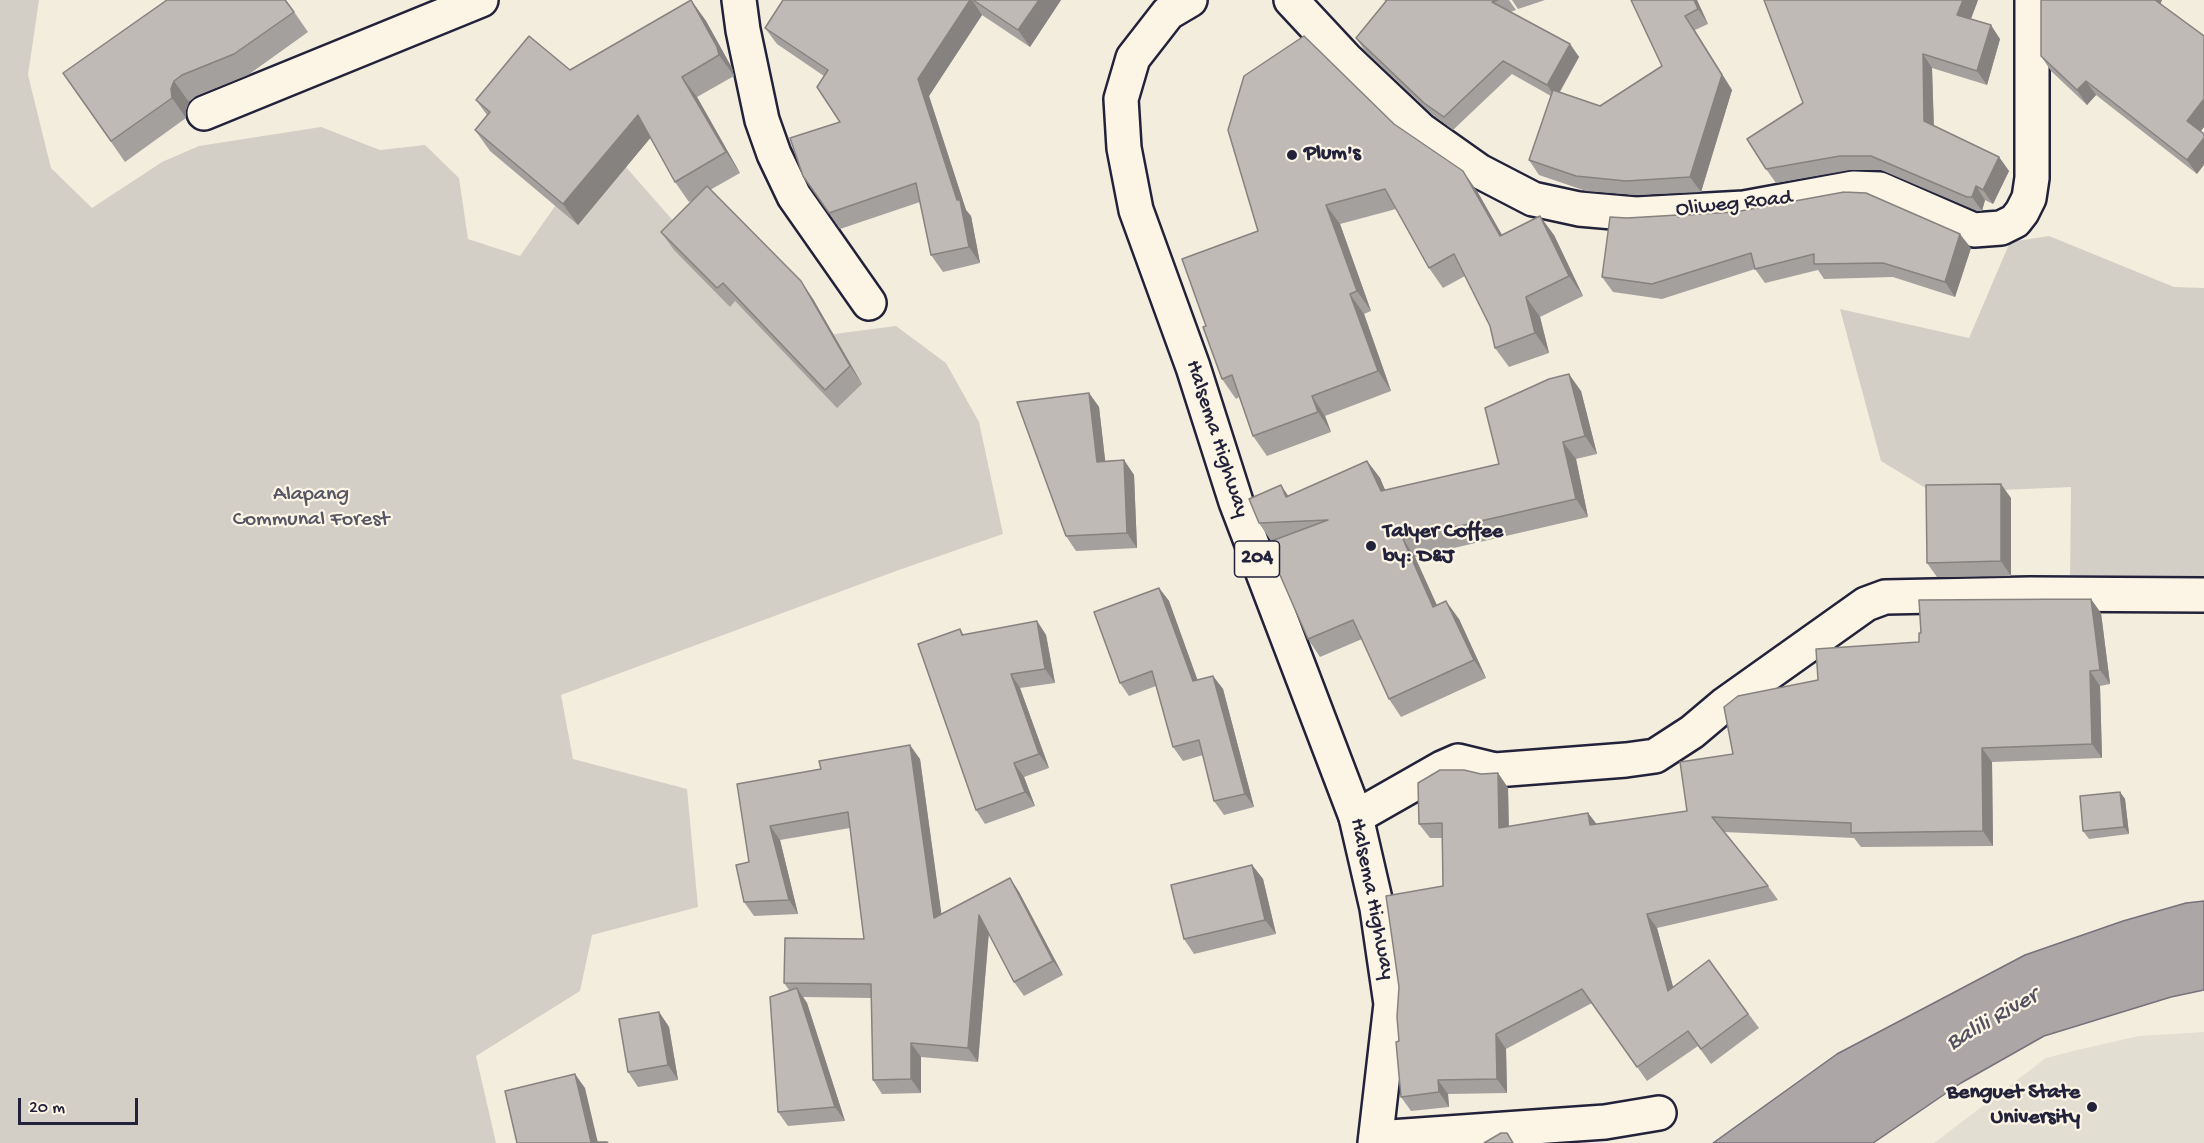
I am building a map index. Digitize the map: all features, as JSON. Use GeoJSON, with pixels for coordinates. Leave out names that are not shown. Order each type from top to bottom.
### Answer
{"type":"FeatureCollection","features":[{"type":"Feature","properties":{"kind":"main road"},"geometry":{"type":"LineString","coordinates":[[204,112],[481,0]]}},
{"type":"Feature","properties":{"kind":"main road"},"geometry":{"type":"LineString","coordinates":[[739,0],[762,120],[774,154],[794,196],[869,303]]}},
{"type":"Feature","properties":{"kind":"main road","name":"Halsema Highway"},"geometry":{"type":"LineString","coordinates":[[1190,0],[1168,13],[1133,58],[1121,99],[1124,148],[1136,210],[1193,367],[1236,502],[1356,817],[1377,908],[1390,1004],[1375,1140]]}},
{"type":"Feature","properties":{"kind":"main road","name":"Oliweg Road"},"geometry":{"type":"LineString","coordinates":[[1291,0],[1346,59],[1421,130],[1479,171],[1533,199],[1579,209],[1636,214],[1744,208],[1853,188],[1880,189],[1974,230],[2001,228],[2015,221],[2029,198],[2032,178],[2032,0]]}},
{"type":"Feature","properties":{"kind":"main road"},"geometry":{"type":"LineString","coordinates":[[1356,817],[1435,771],[1458,761],[1495,770],[1655,756],[1692,732],[1724,705],[1866,604],[1885,597],[2030,594],[2204,595]]}},
{"type":"Feature","properties":{"kind":"main road"},"geometry":{"type":"LineString","coordinates":[[1375,1140],[1605,1122],[1659,1113]]}},
{"type":"Feature","properties":{"kind":"shaded area","name":"Benguet State University"},"geometry":{"type":"Polygon","coordinates":[[[2204,1032],[2204,1143],[1934,1143],[2046,1058],[2139,1036],[2204,1032]]]}},
{"type":"Feature","properties":{"kind":"green space","name":"Alapang Communal Forest"},"geometry":{"type":"Polygon","coordinates":[[[0,0],[39,0],[28,75],[51,168],[92,208],[162,162],[199,146],[321,127],[380,150],[425,145],[459,178],[468,239],[520,256],[558,202],[624,165],[714,267],[803,338],[896,326],[946,363],[979,422],[1003,534],[896,571],[561,695],[573,759],[687,789],[698,907],[592,935],[580,991],[476,1056],[496,1143],[0,1143],[0,0]]]}},
{"type":"Feature","properties":{"kind":"green space"},"geometry":{"type":"Polygon","coordinates":[[[2049,236],[2174,287],[2204,288],[2204,584],[2070,583],[2071,487],[1934,493],[1881,461],[1840,309],[1969,338],[2010,242],[2049,236]]]}},
{"type":"Feature","properties":{"kind":"water","name":"Balili River"},"geometry":{"type":"Polygon","coordinates":[[[2204,901],[2204,990],[2171,997],[2044,1036],[1961,1083],[1873,1143],[1713,1143],[1837,1054],[2025,955],[2123,921],[2186,903],[2204,901]]]}},
{"type":"Feature","properties":{"kind":"building"},"geometry":{"type":"Polygon","coordinates":[[[167,0],[285,0],[294,12],[234,54],[182,75],[174,81],[171,89],[172,98],[111,141],[63,73],[167,0]]]}},
{"type":"Feature","properties":{"kind":"building"},"geometry":{"type":"Polygon","coordinates":[[[691,0],[717,47],[719,55],[682,77],[726,152],[675,182],[638,115],[563,204],[475,130],[490,112],[476,100],[529,36],[570,70],[691,0]]]}},
{"type":"Feature","properties":{"kind":"building"},"geometry":{"type":"Polygon","coordinates":[[[783,0],[970,0],[918,79],[957,200],[960,200],[969,247],[931,255],[916,183],[829,213],[803,176],[790,138],[840,122],[817,87],[828,70],[765,28],[783,0]]]}},
{"type":"Feature","properties":{"kind":"building"},"geometry":{"type":"Polygon","coordinates":[[[973,0],[1039,0],[1018,30],[973,0]]]}},
{"type":"Feature","properties":{"kind":"building"},"geometry":{"type":"Polygon","coordinates":[[[1387,0],[1498,0],[1492,2],[1570,44],[1547,85],[1503,61],[1444,117],[1424,103],[1356,38],[1387,0]]]}},
{"type":"Feature","properties":{"kind":"building"},"geometry":{"type":"Polygon","coordinates":[[[1631,0],[1694,0],[1698,9],[1685,16],[1722,75],[1690,177],[1626,181],[1576,176],[1529,160],[1553,90],[1600,106],[1662,66],[1631,0]]]}},
{"type":"Feature","properties":{"kind":"building"},"geometry":{"type":"Polygon","coordinates":[[[1764,0],[1963,0],[1957,15],[1991,25],[1977,71],[1923,54],[1924,121],[1999,157],[1983,190],[1976,186],[1972,197],[1967,197],[1871,156],[1840,156],[1766,169],[1747,139],[1803,103],[1764,0]]]}},
{"type":"Feature","properties":{"kind":"building"},"geometry":{"type":"Polygon","coordinates":[[[2041,0],[2155,0],[2204,36],[2204,99],[2187,121],[2204,134],[2204,138],[2187,160],[2086,81],[2077,90],[2041,56],[2041,0]]]}},
{"type":"Feature","properties":{"kind":"building"},"geometry":{"type":"Polygon","coordinates":[[[1304,36],[1394,124],[1463,171],[1500,236],[1540,216],[1569,276],[1526,297],[1535,333],[1495,348],[1490,326],[1454,254],[1429,268],[1385,189],[1326,205],[1357,291],[1350,294],[1378,371],[1312,396],[1318,412],[1253,436],[1232,375],[1222,379],[1182,259],[1258,231],[1228,130],[1244,76],[1304,36]]]}},
{"type":"Feature","properties":{"kind":"building"},"geometry":{"type":"Polygon","coordinates":[[[707,186],[801,281],[850,366],[825,390],[723,283],[717,288],[661,232],[707,186]]]}},
{"type":"Feature","properties":{"kind":"building"},"geometry":{"type":"Polygon","coordinates":[[[1844,192],[1866,193],[1960,234],[1945,282],[1883,263],[1814,264],[1814,254],[1755,269],[1751,253],[1652,284],[1602,277],[1610,217],[1678,215],[1678,217],[1735,212],[1844,192]]]}},
{"type":"Feature","properties":{"kind":"building"},"geometry":{"type":"Polygon","coordinates":[[[1569,374],[1585,436],[1563,442],[1576,499],[1403,539],[1433,607],[1446,601],[1474,660],[1389,699],[1353,620],[1308,639],[1266,543],[1328,520],[1259,523],[1249,499],[1281,485],[1286,497],[1367,461],[1381,491],[1499,464],[1485,408],[1549,379],[1569,374]]]}},
{"type":"Feature","properties":{"kind":"building"},"geometry":{"type":"Polygon","coordinates":[[[1089,393],[1097,462],[1124,460],[1127,533],[1066,536],[1017,402],[1089,393]]]}},
{"type":"Feature","properties":{"kind":"building"},"geometry":{"type":"Polygon","coordinates":[[[2001,484],[2001,561],[1927,563],[1926,485],[2001,484]]]}},
{"type":"Feature","properties":{"kind":"building"},"geometry":{"type":"Polygon","coordinates":[[[1159,588],[1193,681],[1213,676],[1245,794],[1214,801],[1199,740],[1173,747],[1152,671],[1120,683],[1094,612],[1159,588]]]}},
{"type":"Feature","properties":{"kind":"building"},"geometry":{"type":"Polygon","coordinates":[[[2091,599],[2100,670],[2090,671],[2092,744],[1982,748],[1983,831],[1851,833],[1851,823],[1712,817],[1768,886],[1647,914],[1668,991],[1709,960],[1748,1014],[1701,1049],[1688,1031],[1637,1067],[1582,989],[1496,1034],[1497,1079],[1438,1080],[1439,1092],[1401,1097],[1396,1042],[1399,1041],[1397,1017],[1399,987],[1386,896],[1443,886],[1442,823],[1419,824],[1418,783],[1440,770],[1464,770],[1481,774],[1498,773],[1499,828],[1588,813],[1590,825],[1687,811],[1680,762],[1733,754],[1724,707],[1738,696],[1818,680],[1816,649],[1919,642],[1919,633],[1921,633],[1919,600],[2091,599]]]}},
{"type":"Feature","properties":{"kind":"building"},"geometry":{"type":"Polygon","coordinates":[[[1037,621],[1045,669],[1011,674],[1039,754],[1014,763],[1025,792],[976,810],[918,644],[960,629],[962,635],[1037,621]]]}},
{"type":"Feature","properties":{"kind":"building"},"geometry":{"type":"Polygon","coordinates":[[[910,745],[934,918],[1010,878],[1053,961],[1014,982],[979,915],[968,1048],[911,1043],[911,1079],[873,1080],[871,984],[784,983],[785,938],[864,939],[848,812],[770,826],[789,900],[744,902],[736,865],[749,862],[737,784],[821,769],[819,761],[910,745]]]}},
{"type":"Feature","properties":{"kind":"building"},"geometry":{"type":"Polygon","coordinates":[[[2120,792],[2124,827],[2083,831],[2080,796],[2120,792]]]}},
{"type":"Feature","properties":{"kind":"building"},"geometry":{"type":"Polygon","coordinates":[[[1252,865],[1265,920],[1184,939],[1171,885],[1252,865]]]}},
{"type":"Feature","properties":{"kind":"building"},"geometry":{"type":"Polygon","coordinates":[[[797,988],[835,1107],[778,1112],[770,997],[797,988]]]}},
{"type":"Feature","properties":{"kind":"building"},"geometry":{"type":"Polygon","coordinates":[[[659,1012],[668,1065],[628,1072],[619,1019],[659,1012]]]}},
{"type":"Feature","properties":{"kind":"building"},"geometry":{"type":"Polygon","coordinates":[[[575,1074],[591,1142],[608,1143],[517,1143],[505,1091],[575,1074]]]}},
{"type":"Feature","properties":{"kind":"building"},"geometry":{"type":"Polygon","coordinates":[[[1501,1133],[1507,1133],[1513,1143],[1484,1143],[1501,1133]]]}},
{"type":"Feature","properties":{"kind":"place","name":"Plum's"},"geometry":{"type":"Point","coordinates":[1292,155]}},
{"type":"Feature","properties":{"kind":"place","name":"Talyer Coffee by: D&J"},"geometry":{"type":"Point","coordinates":[1371,546]}},
{"type":"Feature","properties":{"kind":"place","name":"Benguet State University"},"geometry":{"type":"Point","coordinates":[2092,1107]}}]}
